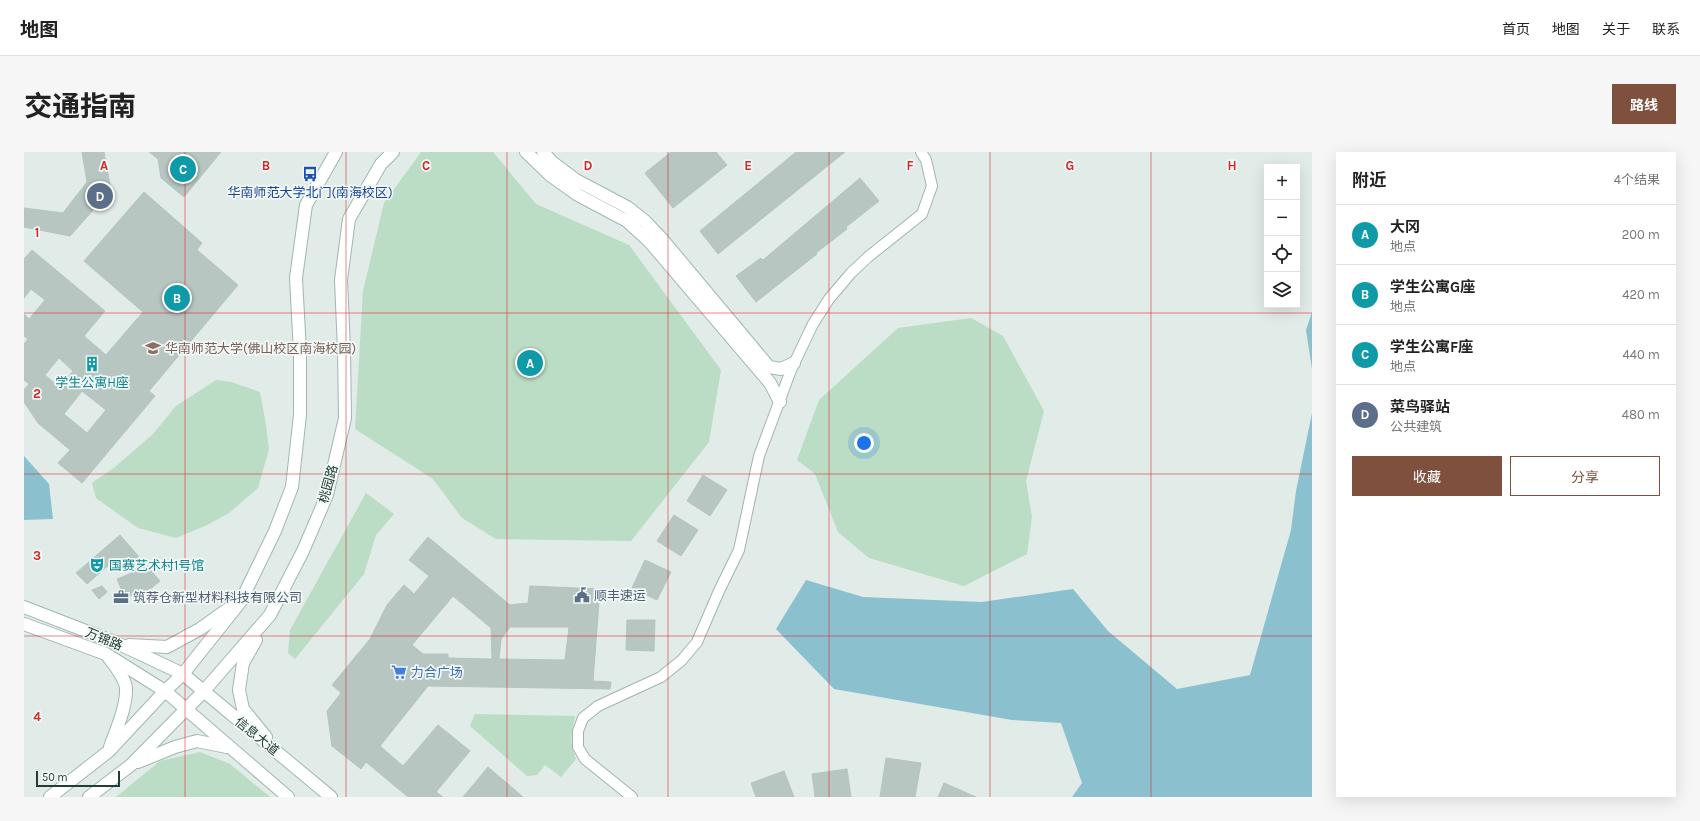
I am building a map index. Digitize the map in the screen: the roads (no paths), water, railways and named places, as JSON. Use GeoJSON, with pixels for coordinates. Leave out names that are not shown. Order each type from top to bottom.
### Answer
{"type":"FeatureCollection","features":[{"type":"Feature","properties":{"kind":"main road"},"geometry":{"type":"LineString","coordinates":[[50,797],[109,751],[183,674],[241,601],[274,531],[292,487],[300,416],[300,352],[296,278],[306,205],[336,152]]}},
{"type":"Feature","properties":{"kind":"main road","name":"桃园路"},"geometry":{"type":"LineString","coordinates":[[131,765],[188,710],[270,615],[303,551],[327,495],[344,418],[344,350],[341,280],[349,219],[381,164],[393,152]]}},
{"type":"Feature","properties":{"kind":"main road"},"geometry":{"type":"LineString","coordinates":[[526,152],[550,175],[578,195],[626,221],[649,241],[770,383],[780,402]]}},
{"type":"Feature","properties":{"kind":"main road"},"geometry":{"type":"LineString","coordinates":[[543,152],[552,162],[576,180],[627,207],[645,221],[662,239],[769,367],[780,369],[794,364]]}},
{"type":"Feature","properties":{"kind":"main road"},"geometry":{"type":"LineString","coordinates":[[116,643],[141,647],[167,647],[200,629],[241,601]]}},
{"type":"Feature","properties":{"kind":"main road","name":"万锦路"},"geometry":{"type":"LineString","coordinates":[[24,606],[116,643],[183,674]]}},
{"type":"Feature","properties":{"kind":"main road"},"geometry":{"type":"LineString","coordinates":[[270,615],[242,663],[240,690],[243,709],[284,758]]}},
{"type":"Feature","properties":{"kind":"main road","name":"万锦路"},"geometry":{"type":"LineString","coordinates":[[24,624],[106,654],[165,691]]}},
{"type":"Feature","properties":{"kind":"main road"},"geometry":{"type":"LineString","coordinates":[[106,654],[119,673],[126,688],[122,709],[109,751]]}},
{"type":"Feature","properties":{"kind":"main road","name":"信息大道"},"geometry":{"type":"LineString","coordinates":[[183,674],[331,797]]}},
{"type":"Feature","properties":{"kind":"main road","name":"信息大道"},"geometry":{"type":"LineString","coordinates":[[165,691],[228,747],[288,797]]}},
{"type":"Feature","properties":{"kind":"main road"},"geometry":{"type":"LineString","coordinates":[[89,797],[131,765],[175,747],[198,741],[228,747]]}},
{"type":"Feature","properties":{"kind":"street"},"geometry":{"type":"LineString","coordinates":[[632,797],[585,759],[578,746],[578,731],[583,718],[598,706],[661,677],[682,660],[697,642],[738,550],[759,456],[794,364],[813,324],[829,299],[851,274],[868,258],[922,214],[932,186],[926,160],[921,152]]}},
{"type":"Feature","properties":{"kind":"water"},"geometry":{"type":"Polygon","coordinates":[[[1312,312],[1312,369],[1306,330],[1312,312]]]}},
{"type":"Feature","properties":{"kind":"water"},"geometry":{"type":"Polygon","coordinates":[[[1312,413],[1312,797],[1072,797],[1082,783],[1061,723],[1012,720],[834,689],[776,629],[806,580],[863,597],[982,602],[1073,589],[1108,631],[1177,689],[1250,675],[1291,530],[1296,491],[1312,413]]]}},
{"type":"Feature","properties":{"kind":"water"},"geometry":{"type":"Polygon","coordinates":[[[24,456],[49,484],[53,519],[24,520],[24,456]]]}},
{"type":"Feature","properties":{"kind":"place","name":"学生公寓F座"},"geometry":{"type":"Point","coordinates":[183,169]}},
{"type":"Feature","properties":{"kind":"place","name":"华南师范大学北门(南海校区)"},"geometry":{"type":"Point","coordinates":[310,174]}},
{"type":"Feature","properties":{"kind":"place","name":"菜鸟驿站"},"geometry":{"type":"Point","coordinates":[100,196]}},
{"type":"Feature","properties":{"kind":"place","name":"学生公寓G座"},"geometry":{"type":"Point","coordinates":[177,298]}},
{"type":"Feature","properties":{"kind":"place","name":"华南师范大学(佛山校区南海校园)"},"geometry":{"type":"Point","coordinates":[153,348]}},
{"type":"Feature","properties":{"kind":"place","name":"大冈"},"geometry":{"type":"Point","coordinates":[530,363]}},
{"type":"Feature","properties":{"kind":"place","name":"学生公寓H座"},"geometry":{"type":"Point","coordinates":[92,364]}},
{"type":"Feature","properties":{"kind":"place","name":"国赛艺术村1号馆"},"geometry":{"type":"Point","coordinates":[97,565]}},
{"type":"Feature","properties":{"kind":"place","name":"顺丰速运"},"geometry":{"type":"Point","coordinates":[582,595]}},
{"type":"Feature","properties":{"kind":"place","name":"筑荐仓新型材料科技有限公司"},"geometry":{"type":"Point","coordinates":[121,597]}},
{"type":"Feature","properties":{"kind":"place","name":"力合广场"},"geometry":{"type":"Point","coordinates":[399,672]}}]}
